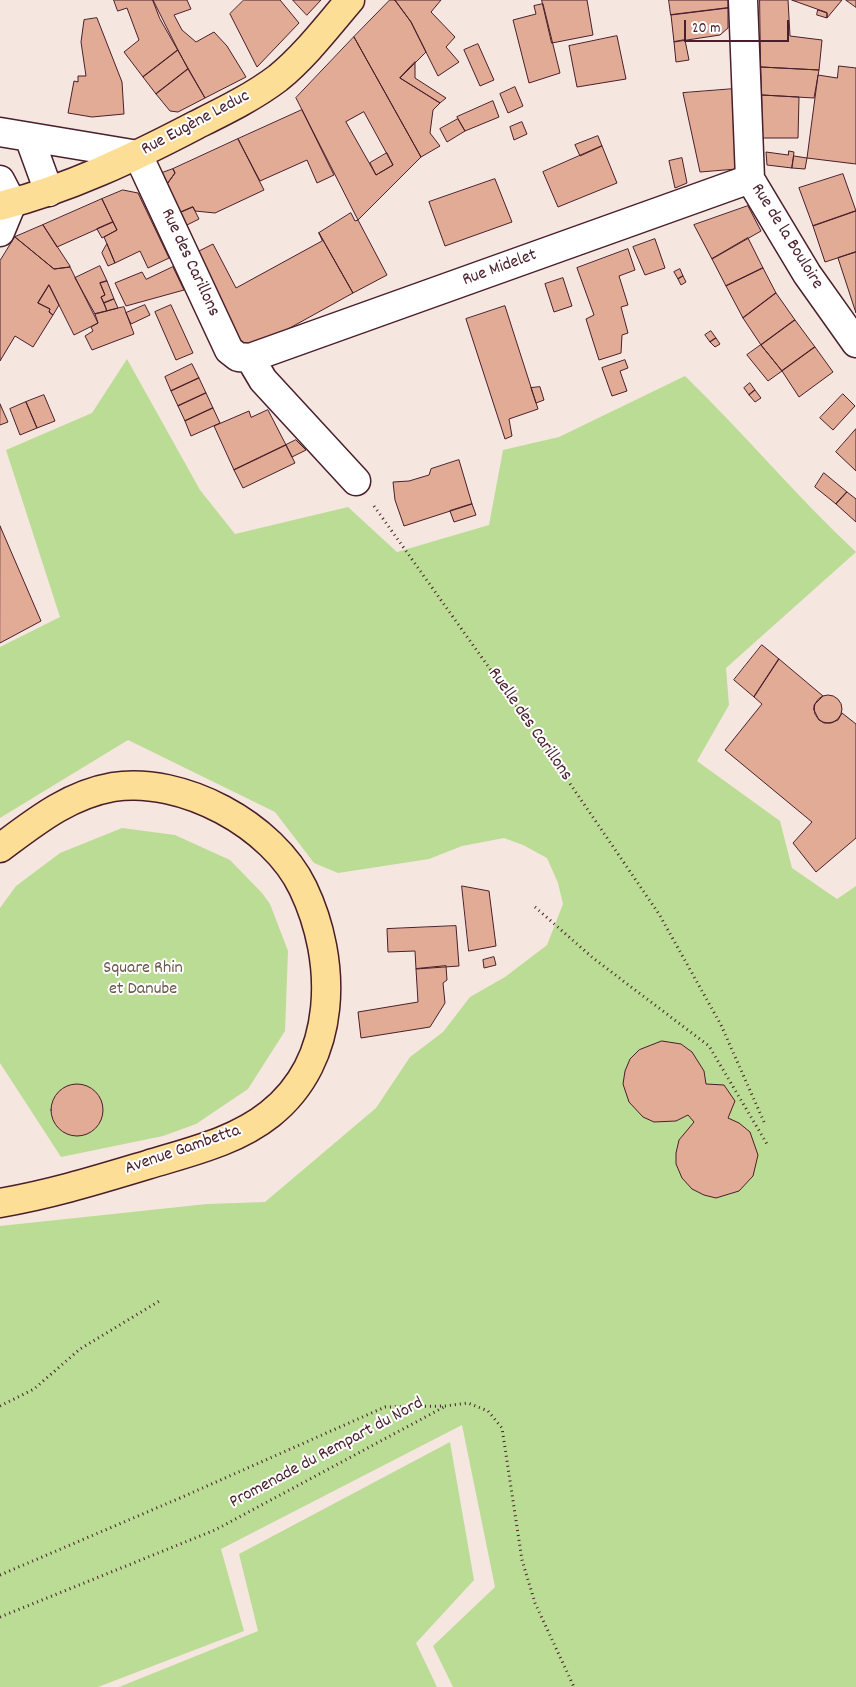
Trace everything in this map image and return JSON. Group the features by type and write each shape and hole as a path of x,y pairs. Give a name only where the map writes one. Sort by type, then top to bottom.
{"main road":[{"name":"Rue Eugène Leduc","path":"4,197 49,192 138,155 239,103 278,78 318,39 350,0"},
{"name":"Avenue Gambetta","path":"0,848 51,810 79,796 114,787 150,787 190,794 243,822 273,846 303,887 320,932 325,973 325,1013 320,1042 308,1071 290,1095 247,1130 208,1146 52,1194 0,1203"}],"street":[{"name":"Rue de la Bouloire","path":"743,0 750,179 807,274 856,343"},
{"path":"0,132 138,155"},
{"path":"29,137 49,192"},
{"name":"Rue des Carillons","path":"138,155 229,350 238,357 250,358"},
{"name":"Rue Midelet","path":"250,358 750,179"},
{"path":"0,232 4,197"},
{"path":"250,358 264,380 356,481"}],"path":[{"name":"Ruelle des Carillons","path":"356,481 532,728 659,914 721,1025 764,1122"},
{"path":"535,907 593,958 709,1046 767,1144"},
{"path":"0,1406 34,1389 80,1349 161,1300"},
{"path":"445,1406 468,1403 479,1406 492,1415 502,1428 522,1560 536,1603 574,1687"},
{"name":"Promenade du Rempart du Nord","path":"0,1575 385,1407 445,1406"},
{"name":"Promenade du Rempart du Nord","path":"0,1617 215,1530 445,1406"}],"green space":[{"path":"127,359 200,490 235,534 348,507 397,552 489,525 503,450 559,437 685,376 812,509 856,552 726,668 729,705 697,761 780,821 792,868 837,899 856,886 856,1687 453,1687 433,1646 495,1587 462,1425 221,1549 244,1631 98,1687 0,1687 0,1226 207,1204 265,1202 376,1108 410,1057 443,1032 470,997 505,977 547,945 563,904 558,883 547,858 523,845 504,838 462,846 429,859 338,873 314,863 275,812 128,740 0,818 0,647 60,617 6,450 92,413"},
{"name":"Square Rhin et Danube","path":"122,828 175,835 230,860 262,893 270,904 288,951 285,1031 248,1089 196,1124 163,1136 61,1157 0,1063 0,908 16,886 60,853"},
{"path":"450,1442 474,1580 416,1643 437,1687 119,1687 258,1631 239,1554"}],"building":[{"path":"114,0 153,0 178,50 143,77 124,52 139,40 127,8 118,11"},
{"path":"153,0 187,0 191,9 174,15 182,30 196,42 214,32 227,46 246,77 205,98 160,19"},
{"path":"244,0 280,0 299,23 257,67 230,14"},
{"path":"293,0 321,0 307,15"},
{"path":"390,0 395,0 411,22 426,52 400,78 440,103 433,110 430,133 440,146 421,157 354,37"},
{"path":"395,0 441,0 431,12 455,37 446,47 459,62 438,76 411,22"},
{"path":"542,0 587,0 593,35 552,43"},
{"path":"669,0 728,0 728,8 671,15"},
{"path":"760,0 788,0 790,36 822,40 819,70 761,67"},
{"path":"792,0 842,0 827,18 827,13"},
{"path":"846,0 856,0 856,7"},
{"path":"543,4 560,73 529,83 513,20 536,14 534,6"},
{"path":"728,8 728,28 720,35 674,42 671,15"},
{"path":"818,10 827,13 827,18 817,15"},
{"path":"97,18 122,82 124,114 92,117 68,113 74,81 78,82 78,76 86,76 81,42 84,20"},
{"path":"617,36 626,79 577,87 569,46"},
{"path":"354,37 421,157 358,220 296,98","holes":["364,112 393,165 376,175 346,122"]},
{"path":"685,40 689,60 676,62 674,42"},
{"path":"478,44 494,80 480,86 464,50"},
{"path":"178,50 188,69 156,94 143,77"},
{"path":"415,62 415,78 446,98 440,103 400,78"},
{"path":"839,66 856,68 856,164 807,158 818,75 837,78"},
{"path":"761,67 819,70 814,98 762,95"},
{"path":"188,69 205,98 178,112 170,111 156,94"},
{"path":"515,87 523,106 508,113 500,94"},
{"path":"734,89 737,169 700,172 683,93"},
{"path":"762,95 799,97 798,138 763,138"},
{"path":"493,101 499,117 465,131 457,117"},
{"path":"302,110 334,175 317,183 307,160 260,181 238,139"},
{"path":"458,119 465,131 447,142 440,129"},
{"path":"522,122 527,134 514,140 510,127"},
{"path":"598,136 602,146 580,156 575,145"},
{"path":"238,139 264,190 215,213 195,211 193,207 179,213 167,184 175,173 173,169"},
{"path":"602,146 617,183 558,207 543,172"},
{"path":"789,151 794,152 792,168 767,165 766,152 788,155"},
{"path":"387,153 393,165 376,175 370,163"},
{"path":"794,156 807,158 805,169 792,168"},
{"path":"682,158 687,183 675,188 669,161"},
{"path":"173,169 175,173 167,184 162,173"},
{"path":"843,174 856,211 813,226 799,188"},
{"path":"495,179 512,222 445,246 429,202"},
{"path":"123,190 138,193 169,258 148,268 140,251 115,263 104,237 117,230 102,199"},
{"path":"102,199 113,222 57,247 43,225"},
{"path":"748,206 761,231 712,259 694,225"},
{"path":"193,207 199,219 185,226 179,213"},
{"path":"856,211 856,252 825,262 813,226"},
{"path":"351,213 355,221 358,220 387,275 353,293 319,233"},
{"path":"113,222 117,230 102,238 97,229"},
{"path":"43,225 70,267 54,269 15,237"},
{"path":"319,233 353,293 250,350 238,347 197,252 213,244 236,288 322,241"},
{"path":"15,237 54,269 70,267 98,323 74,335 49,285 38,303 50,309 49,312 53,315 33,347 15,336 0,361 0,261"},
{"path":"748,238 763,268 726,286 712,259"},
{"path":"655,239 665,268 645,275 633,247"},
{"path":"107,244 115,263 108,266 102,253"},
{"path":"628,249 635,270 619,276 628,305 621,307 628,333 622,335 621,353 599,360 586,319 594,315 577,268"},
{"path":"856,252 856,313 838,258"},
{"path":"100,266 107,281 100,283 105,295 101,297 107,311 95,314 75,278"},
{"path":"173,267 184,290 126,306 115,283 142,272 146,279"},
{"path":"763,268 776,293 743,318 726,286"},
{"path":"680,269 683,276 678,279 674,272"},
{"path":"683,276 686,282 681,285 678,279"},
{"path":"563,278 572,306 554,312 545,284"},
{"path":"107,281 114,299 104,303 101,297 105,295 100,283"},
{"path":"49,285 59,305 53,315 49,312 50,309 38,303"},
{"path":"776,293 795,320 761,345 743,318"},
{"path":"114,299 118,308 107,311 104,303"},
{"path":"145,305 150,315 131,324 126,313"},
{"path":"171,305 193,353 176,360 155,312"},
{"path":"505,306 538,409 509,419 512,436 505,439 466,319"},
{"path":"124,307 134,334 92,350 85,336 93,331 91,327 98,323 95,314"},
{"path":"795,320 815,347 782,371 761,345"},
{"path":"711,331 716,338 710,342 705,335"},
{"path":"716,338 720,344 715,347 710,342"},
{"path":"761,345 782,371 768,381 747,355"},
{"path":"815,347 833,372 799,397 782,371"},
{"path":"625,360 628,368 620,371 627,391 612,396 602,368"},
{"path":"192,364 199,378 171,391 165,377"},
{"path":"199,378 206,393 178,406 171,391"},
{"path":"750,383 755,390 749,395 744,388"},
{"path":"540,387 544,400 536,403 531,388"},
{"path":"755,390 761,398 755,402 749,395"},
{"path":"206,393 213,408 185,421 178,406"},
{"path":"843,394 855,406 833,430 820,418"},
{"path":"44,395 55,421 37,428 26,402"},
{"path":"26,402 37,428 20,435 10,409"},
{"path":"0,404 8,422 0,425"},
{"path":"213,408 220,423 191,436 185,421"},
{"path":"268,410 286,445 234,470 214,426 249,411 251,417"},
{"path":"856,429 856,471 836,452"},
{"path":"296,440 306,450 292,457 286,445"},
{"path":"286,445 295,463 243,488 234,470"},
{"path":"459,460 472,504 404,526 395,500 393,482 409,481 429,475 431,469"},
{"path":"824,473 847,492 836,504 815,487"},
{"path":"847,492 856,499 856,522 836,504"},
{"path":"472,504 476,515 454,522 450,511"},
{"path":"0,526 41,621 0,643"},
{"path":"762,645 779,659 754,697 734,680"},
{"path":"779,659 823,696 814,705 814,710 819,720 824,723 831,723 838,720 842,713 856,724 856,838 816,872 793,843 812,822 725,750 762,704 754,697"},
{"path":"828,695 838,699 842,709 838,719 828,723 818,719 814,709 818,699"},
{"path":"462,886 489,891 496,946 469,951"},
{"path":"456,926 459,966 416,969 415,951 388,952 387,929"},
{"path":"494,957 496,965 484,968 483,960"},
{"path":"446,966 447,980 443,983 445,1003 430,1027 361,1038 358,1012 418,1002 416,969"},
{"path":"662,1041 681,1044 692,1052 704,1071 706,1084 724,1085 735,1101 728,1118 739,1123 750,1132 758,1155 753,1176 739,1191 716,1198 692,1189 682,1178 676,1164 676,1153 679,1140 694,1122 688,1115 676,1121 654,1122 643,1117 629,1102 623,1084 625,1071 630,1059 639,1050"},
{"path":"77,1084 87,1086 95,1092 101,1100 103,1110 101,1120 95,1128 87,1134 77,1136 67,1134 59,1128 53,1120 51,1110 53,1100 59,1092 67,1086"}]}
